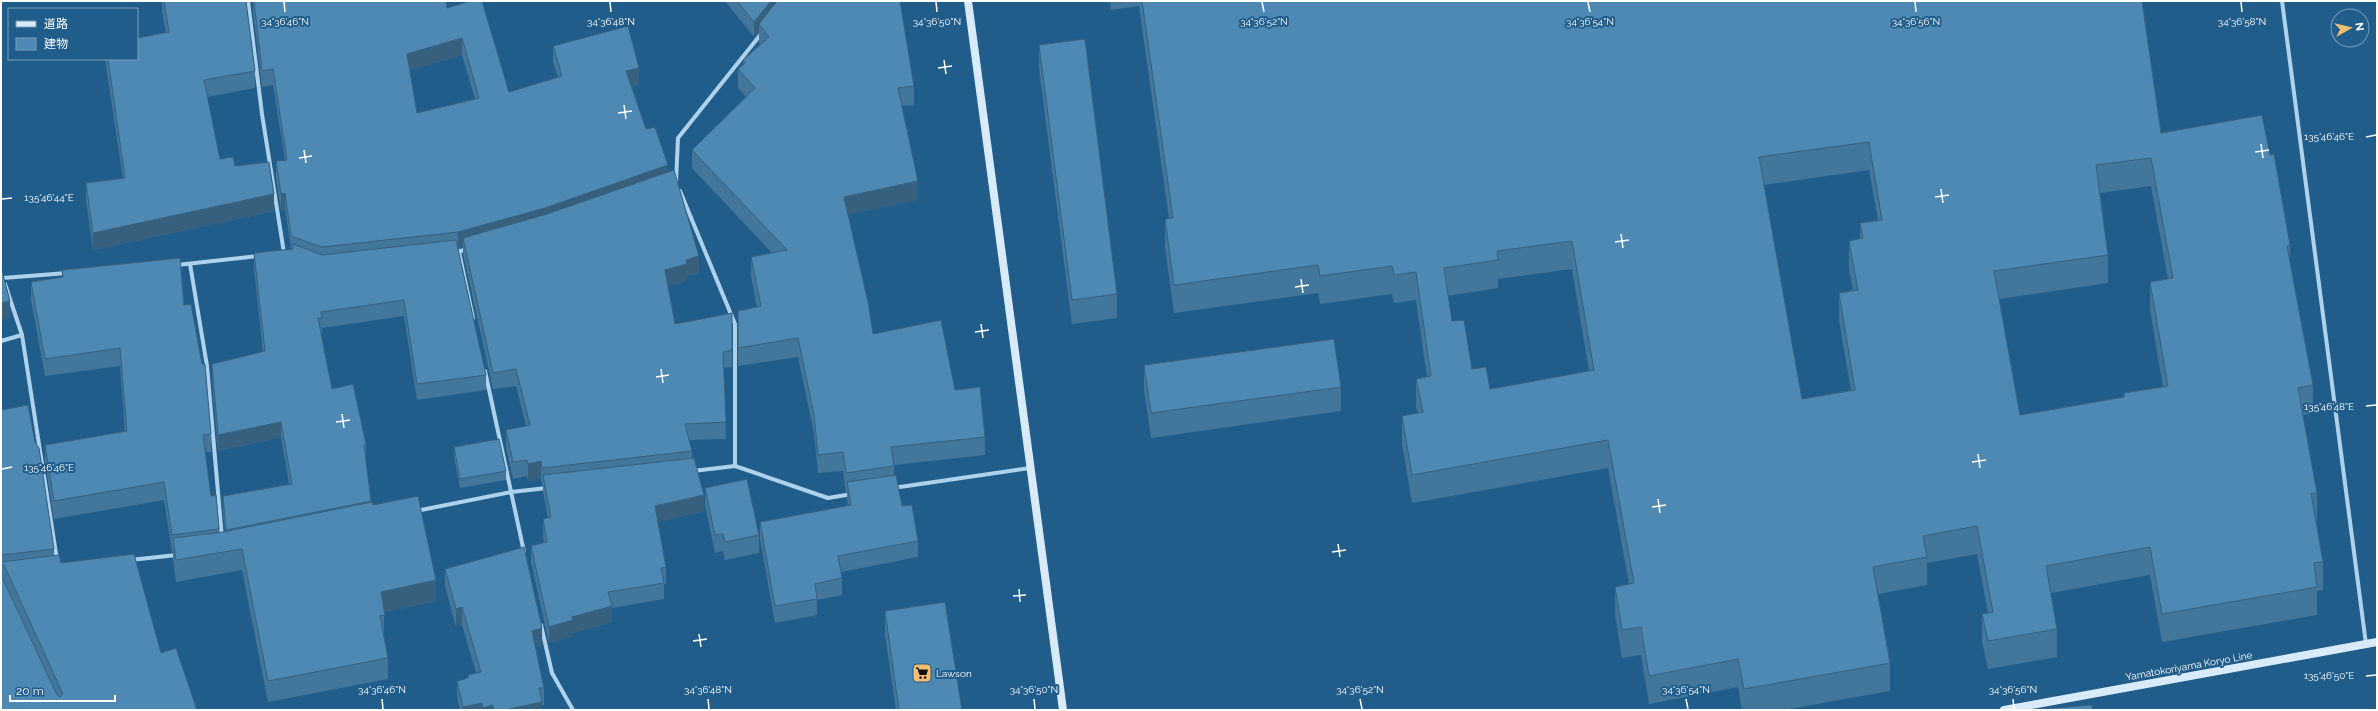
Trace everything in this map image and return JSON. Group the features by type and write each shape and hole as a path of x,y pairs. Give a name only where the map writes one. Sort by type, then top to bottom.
{"street":[{"path":"248,1 262,114 284,253"},
{"path":"968,1 1063,710"},
{"path":"2282,1 2366,644"},
{"path":"735,466 735,324 676,182 678,138 767,26"},
{"path":"669,185 676,182"},
{"path":"444,254 474,248"},
{"path":"459,252 474,322"},
{"path":"276,254 284,253 290,256"},
{"path":"174,265 260,256"},
{"path":"190,264 207,366 223,542"},
{"path":"1,270 22,335 58,567"},
{"path":"3,278 73,273"},
{"path":"1,341 22,335"},
{"path":"484,368 526,560"},
{"path":"689,471 735,466 828,498 859,493"},
{"path":"890,489 1031,468"},
{"path":"410,512 511,492 549,487"},
{"path":"121,561 184,554"},
{"path":"540,620 552,673 573,710"},
{"name":"Yamatokoriyama Koryo Line","path":"2004,710 2377,642"}],"building":[{"path":"164,1 246,1 255,71 204,80 220,159 233,157 235,166 269,162 274,194 93,233 86,183 125,178 108,60 138,60 138,38 169,32"},
{"path":"254,1 446,1 447,8 470,1 482,1 509,92 562,76 553,46 628,26 639,68 626,71 646,129 655,127 668,165 545,208 458,232 322,247 291,236 285,193 281,194 276,161 287,160 273,69 262,71","holes":["462,38 479,98 417,113 407,54"]},
{"path":"737,1 771,1 754,22"},
{"path":"777,1 900,1 914,86 898,88 918,181 844,197 868,302 873,334 941,320 955,390 980,387 985,437 891,447 894,466 846,473 843,452 818,455 814,415 798,338 738,348 738,311 761,306 751,257 787,250 692,150 755,88 738,69 745,63 743,60 769,37 759,24"},
{"path":"1142,1 2142,1 2161,133 2262,115 2270,155 2274,154 2290,245 2287,246 2313,385 2298,388 2317,493 2311,493 2323,562 2314,563 2317,587 2162,614 2150,547 2046,566 2057,629 1988,641 1982,614 1993,612 1977,526 1923,536 1927,557 1873,567 1890,663 1744,689 1738,659 1649,676 1641,627 1622,630 1615,587 1634,583 1608,440 1412,475 1402,416 1423,412 1416,379 1431,376 1416,272 1394,275 1392,266 1320,276 1318,265 1174,285 1165,219 1173,218","holes":["1869,142 1882,220 1860,223 1863,238 1849,241 1858,290 1839,293 1855,390 1802,399 1759,157","2151,158 2173,278 2150,282 2168,386 2124,393 2124,397 2020,415 1994,271 2108,255 2096,165","1572,241 1594,370 1490,389 1486,367 1472,369 1464,320 1452,321 1444,268 1498,260 1497,251"]},
{"path":"1085,39 1117,294 1072,300 1039,45"},
{"path":"674,170 699,256 686,260 687,264 665,270 675,324 732,313 732,350 723,352 726,422 685,424 692,451 542,468 541,461 528,464 527,460 513,462 506,430 530,425 516,369 493,373 463,238 547,214"},
{"path":"456,240 486,375 417,384 404,300 321,312 322,318 318,318 332,389 353,384 366,444 364,445 371,501 226,530 223,496 292,484 281,422 218,435 212,364 265,351 254,253 293,249 293,244 322,255"},
{"path":"180,258 184,305 191,304 202,364 205,364 211,434 203,435 211,496 216,495 219,529 172,535 164,482 54,501 45,445 127,431 120,348 45,359 31,282 63,277 62,270"},
{"path":"1,267 10,301 1,303"},
{"path":"1334,339 1341,387 1151,413 1144,365"},
{"path":"28,405 35,442 39,448 54,549 1,555 1,410"},
{"path":"499,439 506,471 460,479 454,447"},
{"path":"694,458 704,495 655,506 666,567 661,568 664,583 608,592 612,606 572,617 573,620 549,627 531,546 547,542 543,519 551,517 543,475"},
{"path":"896,475 902,506 912,505 918,541 838,556 842,578 815,584 817,599 775,606 760,522 851,505 847,482"},
{"path":"747,479 759,535 725,542 723,534 715,535 705,488"},
{"path":"418,496 436,580 381,592 385,615 380,616 388,658 268,681 242,549 176,560 173,538 223,532 372,502 373,505"},
{"path":"524,547 542,628 532,631 544,688 539,688 542,702 505,710 494,710 493,705 483,708 482,703 463,707 457,681 468,678 468,675 481,672 462,607 456,609 445,569"},
{"path":"134,554 161,653 176,648 197,710 1,710 1,575 57,695 60,697 63,694 4,565 1,564 1,562 59,555 61,563"},
{"name":"Lawson","path":"945,602 962,710 899,710 885,611"},
{"path":"2092,705 2092,710 2040,710 2040,709"}],"place":[{"name":"Lawson","path":"922,673"}]}
